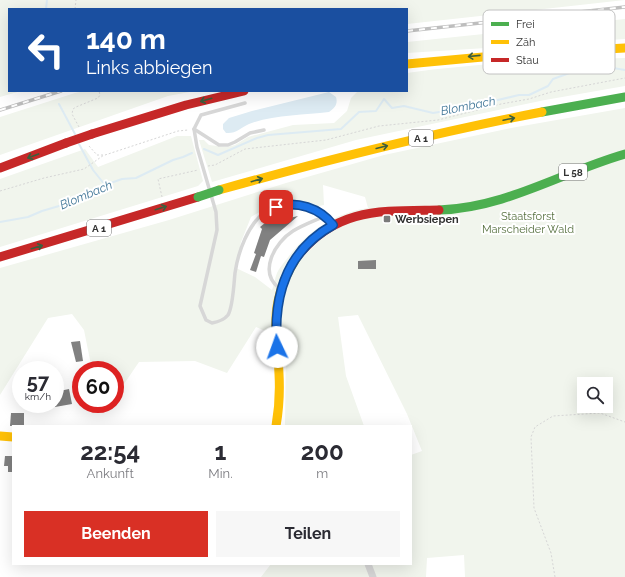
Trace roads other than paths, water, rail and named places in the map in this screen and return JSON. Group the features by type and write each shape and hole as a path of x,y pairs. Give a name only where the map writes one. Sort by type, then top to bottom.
{"main road":[{"path":"615,48 625,48"},
{"path":"408,64 483,56"},
{"path":"0,168 66,143 147,116 239,92"},
{"name":"A 1","path":"0,258 219,190 315,163 398,143 559,108 625,97"},
{"name":"L 58","path":"276,425 280,395 276,320 281,290 288,271 299,254 317,235 333,225 354,216 380,211 461,209 499,201 522,194 585,167 625,154"},
{"path":"0,436 12,437"}],"street":[{"path":"368,565 372,577"}],"lane":[{"path":"246,103 201,115 194,129 197,147 216,212 217,230 200,306 206,320 212,323 221,321 228,314 233,295 239,257 248,235 258,218 267,210 284,204 301,206 314,209 325,216 333,225"},
{"path":"194,129 219,145 235,142 250,133 264,130"},
{"path":"281,290 274,284 270,274 269,264 274,252 282,240 293,231 325,216"}],"waterway":[{"path":"46,8 47,0"},
{"name":"Blombach","path":"615,68 625,70"},
{"name":"Blombach","path":"204,149 218,155 257,138 268,135 341,129 359,112 376,111 384,99 392,108 404,106 433,113 464,108 519,95 529,95 548,86 553,79 567,74"},
{"path":"59,104 75,134"},
{"path":"79,144 93,170 105,185"},
{"name":"Blombach","path":"0,222 28,217 42,211 76,201 105,185 122,179 136,178 173,160 192,153"}],"railway":[{"path":"598,10 625,7"},
{"path":"408,31 483,23"},
{"path":"0,110 58,92"}],"place":[{"name":"Werbsiepen","path":"387,219"}],"park label":[{"name":"Staatsforst Marscheider Wald","path":"528,222"}]}
